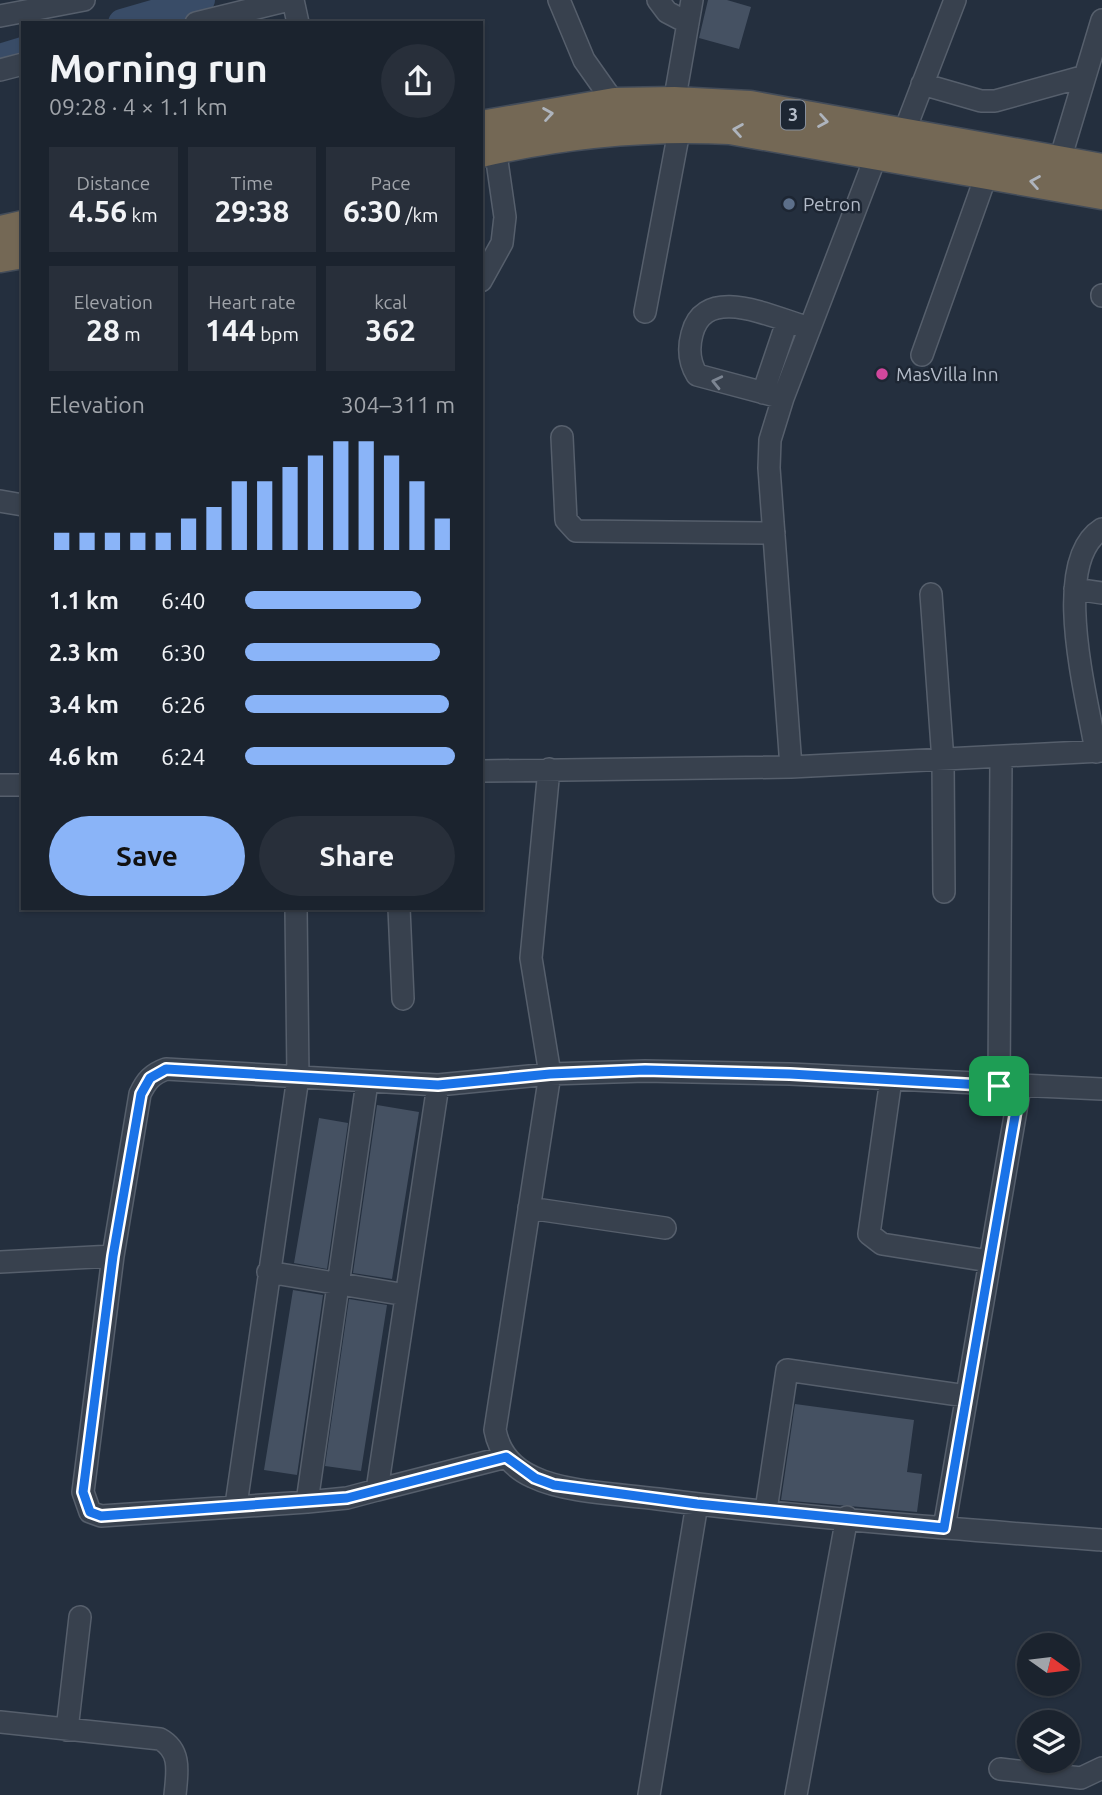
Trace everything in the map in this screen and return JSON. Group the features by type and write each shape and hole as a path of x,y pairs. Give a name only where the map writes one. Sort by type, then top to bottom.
{"highway":[{"name":"3","path":"486,142 615,104 677,114 730,128 1102,193"},
{"name":"3","path":"486,142 562,135 677,114 750,107 1102,170"},
{"path":"0,232 21,228"},
{"path":"0,256 21,252"}],"street":[{"path":"0,16 84,0"},
{"path":"204,21 291,0 297,21"},
{"path":"559,0 584,60 615,104"},
{"path":"658,0 667,12 688,23"},
{"path":"645,312 677,114 692,0"},
{"path":"903,135 955,0"},
{"path":"1059,163 1102,20"},
{"path":"0,70 21,65"},
{"path":"922,85 981,101 995,101 1086,76"},
{"path":"483,277 502,243 505,217 486,142"},
{"path":"773,396 810,328 877,153"},
{"path":"922,355 986,173"},
{"path":"773,396 697,375 690,361 689,347 695,323 708,308 727,305 810,328"},
{"path":"787,322 773,396 770,440 791,767"},
{"path":"562,437 566,520 576,531 774,533"},
{"path":"0,501 21,505"},
{"path":"483,771 791,767 1099,751 1074,609 1078,566 1090,536 1102,528"},
{"path":"1075,589 1102,593"},
{"path":"931,594 943,761 944,892"},
{"path":"944,1528 989,1261 1010,1086 1001,758"},
{"path":"549,769 531,958 550,1074 495,1430 497,1443 506,1457 535,1478 554,1485 697,1504 1102,1540"},
{"path":"0,785 21,785"},
{"path":"236,1505 298,1077 296,910"},
{"path":"398,910 403,999"},
{"path":"506,1457 347,1498 101,1516 90,1512 83,1492 113,1256 141,1094 150,1078 166,1069 438,1085 550,1074 645,1070 1102,1089"},
{"path":"891,1079 869,1234 882,1244 989,1261"},
{"path":"307,1502 368,1082"},
{"path":"377,1490 438,1085"},
{"path":"529,1208 665,1227"},
{"path":"0,1262 113,1256"},
{"path":"268,1272 407,1295"},
{"path":"766,1510 787,1370 966,1396"},
{"path":"649,1795 697,1504"},
{"path":"796,1795 847,1517"},
{"path":"67,1730 80,1617"},
{"path":"0,1722 149,1736 166,1742 176,1756 178,1767 175,1795"},
{"path":"1000,1769 1072,1778 1095,1773 1102,1768"}],"building":[{"path":"708,0 727,0 751,7 739,49 699,38"},
{"path":"377,1105 419,1112 392,1279 353,1273"},
{"path":"319,1118 348,1123 327,1269 294,1263"},
{"path":"293,1290 323,1295 297,1475 264,1470"},
{"path":"349,1299 387,1305 361,1471 325,1466"},
{"path":"795,1404 914,1420 907,1472 922,1474 917,1512 781,1500"}],"waterway":[{"path":"129,21 201,0"},
{"path":"0,58 21,52"}],"place":[{"name":"Petron","path":"789,204"},
{"name":"MasVilla Inn","path":"882,374"}],"route":[{"path":"166,1069 438,1085 550,1074 645,1070 790,1074 999,1086 1020,1087 944,1528 697,1504 554,1485 519,1469 506,1457 347,1498 101,1516 90,1512 86,1506 83,1492 113,1256 141,1094 145,1084 156,1073 166,1069"}]}
